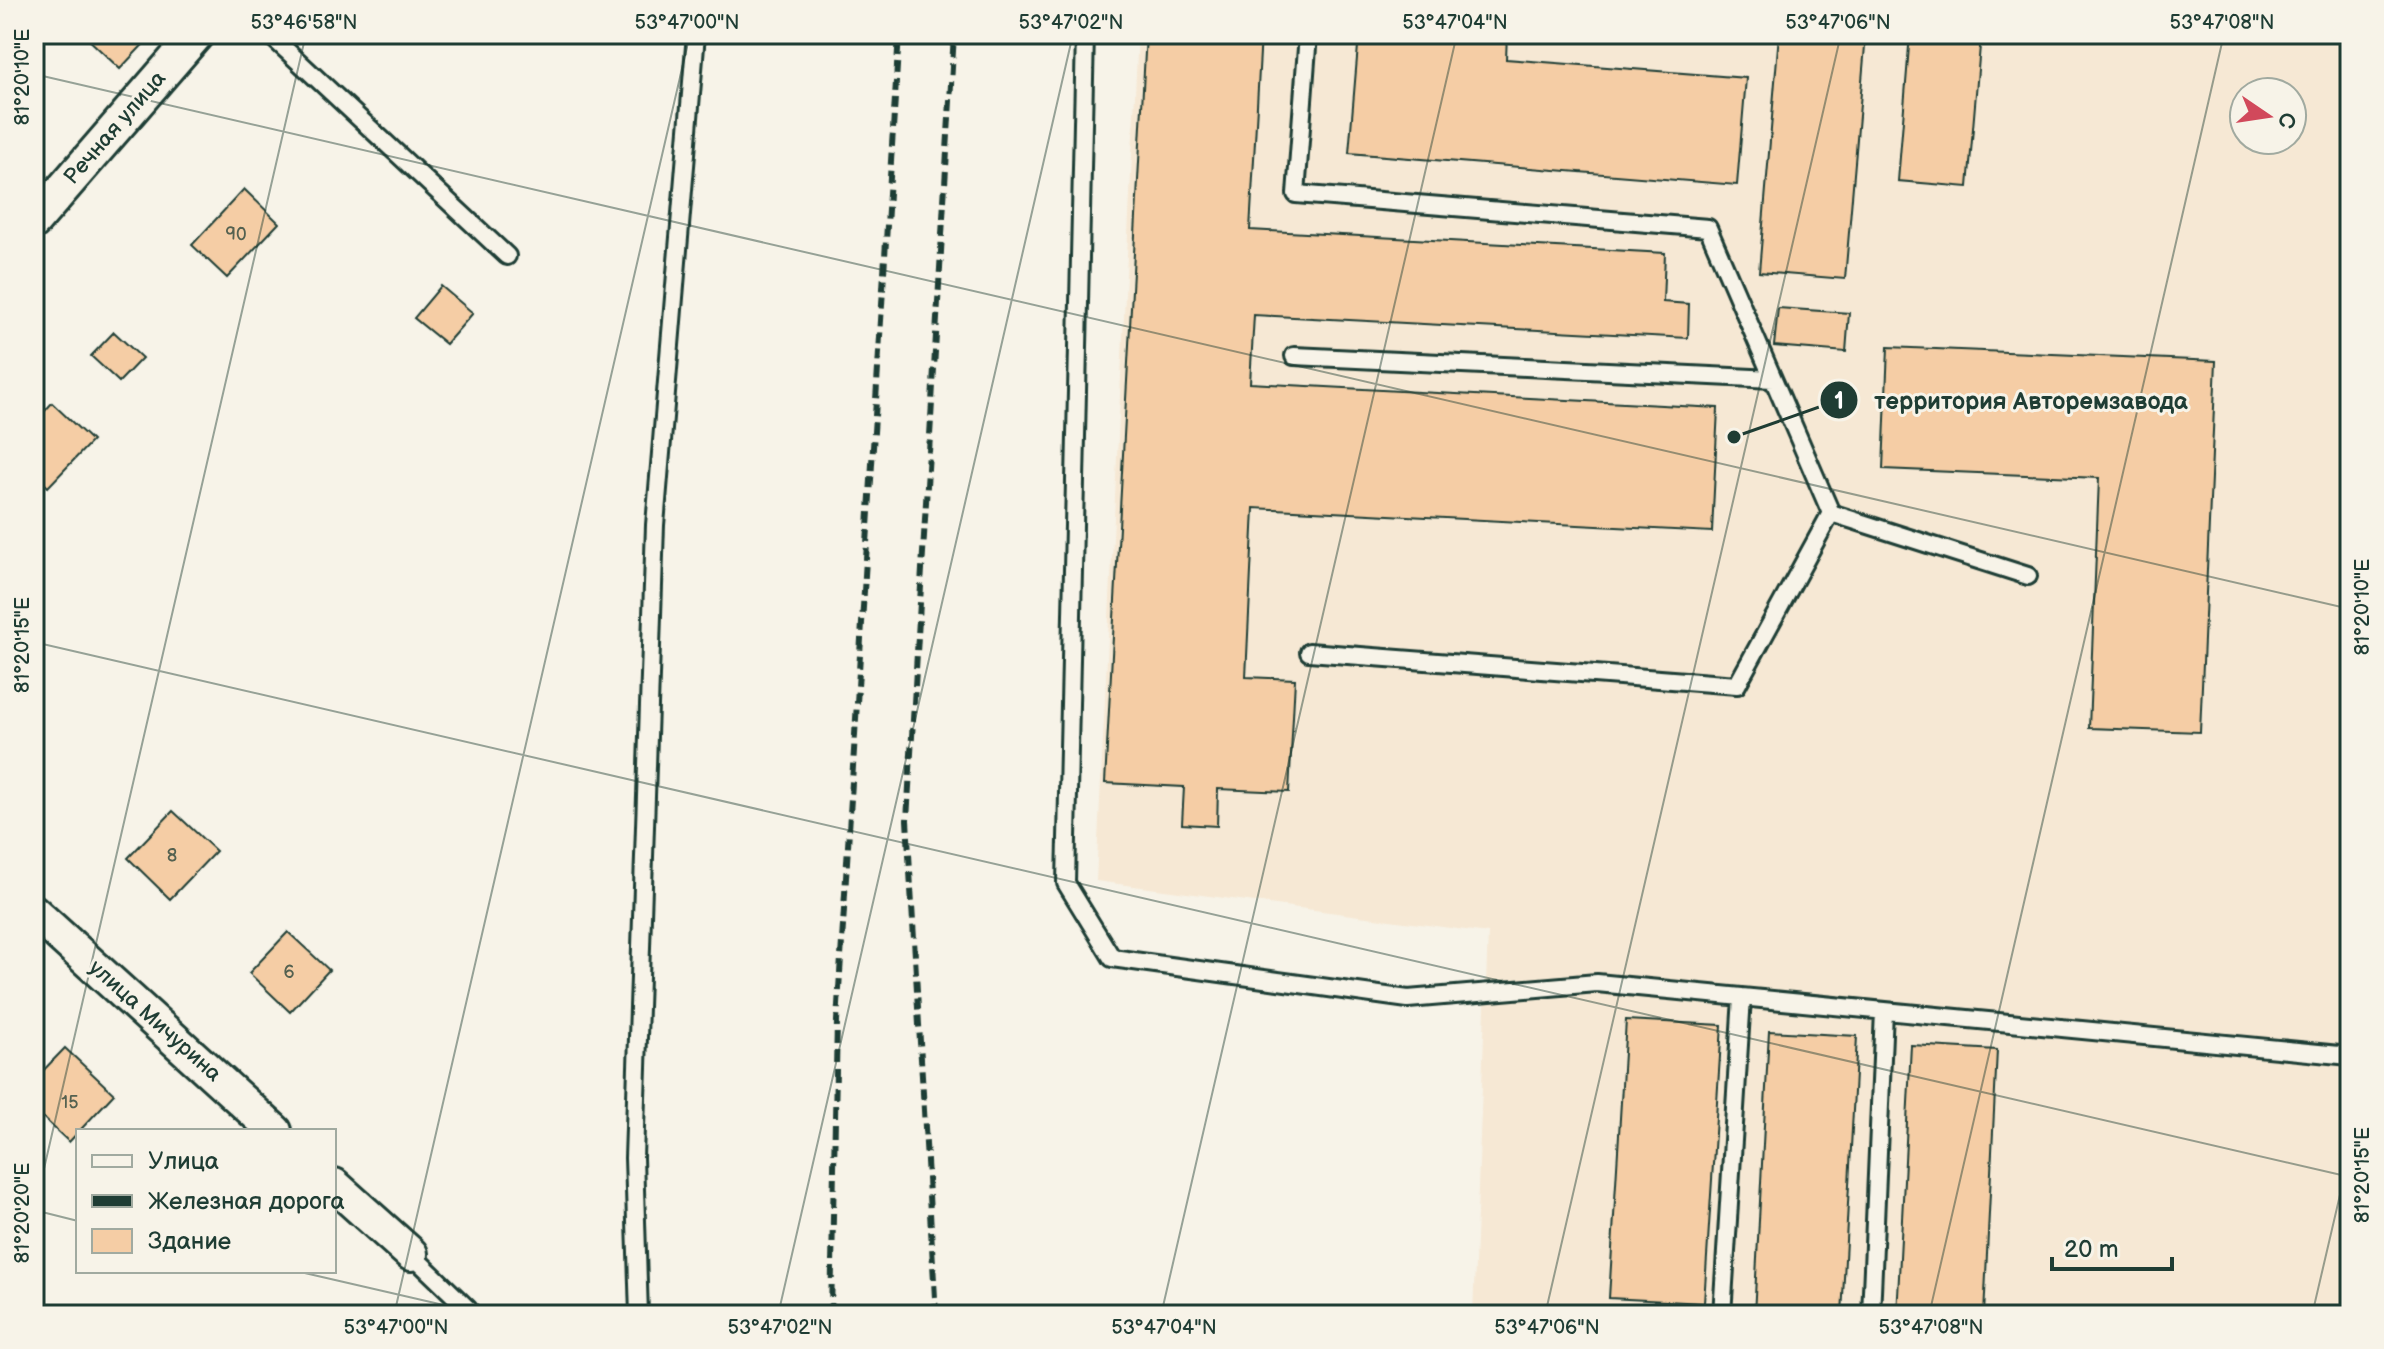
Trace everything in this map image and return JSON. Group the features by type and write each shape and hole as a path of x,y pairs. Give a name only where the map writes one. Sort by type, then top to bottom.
{"street":[{"name":"Речная улица","path":"34,222 197,34"},
{"name":"улица Мичурина","path":"34,912 273,1129"},
{"path":"336,1187 411,1254"}],"lane":[{"path":"269,34 507,256"},
{"path":"639,1315 634,1158 655,525 696,34"},
{"path":"1085,34 1066,883 1112,958 1408,999 1597,983 2350,1056"},
{"path":"1308,34 1296,194 1708,228 1831,513 2028,576"},
{"path":"1294,356 1773,379"},
{"path":"1309,652 1737,685 1831,513"},
{"path":"1722,1315 1742,997"},
{"path":"1871,1315 1884,1011"},
{"path":"411,1254 468,1309 470,1315"}],"shaded area":[{"path":"1138,34 2350,34 2350,1315 1473,1315 1488,933 1096,881"}],"building":[{"path":"83,34 153,34 120,69"},
{"path":"1146,34 1261,34 1250,230 1665,253 1663,302 1689,304 1688,338 1254,315 1250,383 1718,408 1712,532 1254,508 1246,677 1295,679 1289,792 1218,789 1217,826 1182,824 1184,787 1105,783"},
{"path":"1359,34 1507,34 1506,59 1746,78 1737,185 1349,153"},
{"path":"1779,34 1866,34 1845,279 1759,272"},
{"path":"1910,34 1981,34 1968,187 1898,181"},
{"path":"244,189 279,223 227,278 192,245"},
{"path":"441,286 473,313 446,344 414,318"},
{"path":"1778,308 1849,313 1846,352 1774,346"},
{"path":"114,332 142,358 119,382 91,356"},
{"path":"1888,347 2216,361 2200,732 2089,728 2099,478 1883,469"},
{"path":"52,403 92,441 48,487 34,473 34,423"},
{"path":"173,811 216,851 170,899 128,858"},
{"path":"288,932 329,970 290,1012 249,973"},
{"path":"1626,1020 1722,1025 1704,1303 1609,1298"},
{"path":"1769,1031 1857,1036 1842,1315 1754,1315"},
{"path":"1911,1045 1997,1050 1984,1315 1897,1315"},
{"path":"65,1048 114,1094 81,1129 76,1129 76,1135 69,1142 34,1109 34,1080"}],"railway":[{"path":"831,1315 837,1021 899,34"},
{"path":"936,1315 907,820 954,34"}],"place":[{"name":"территория Авторемзавода","path":"1734,437"}]}
